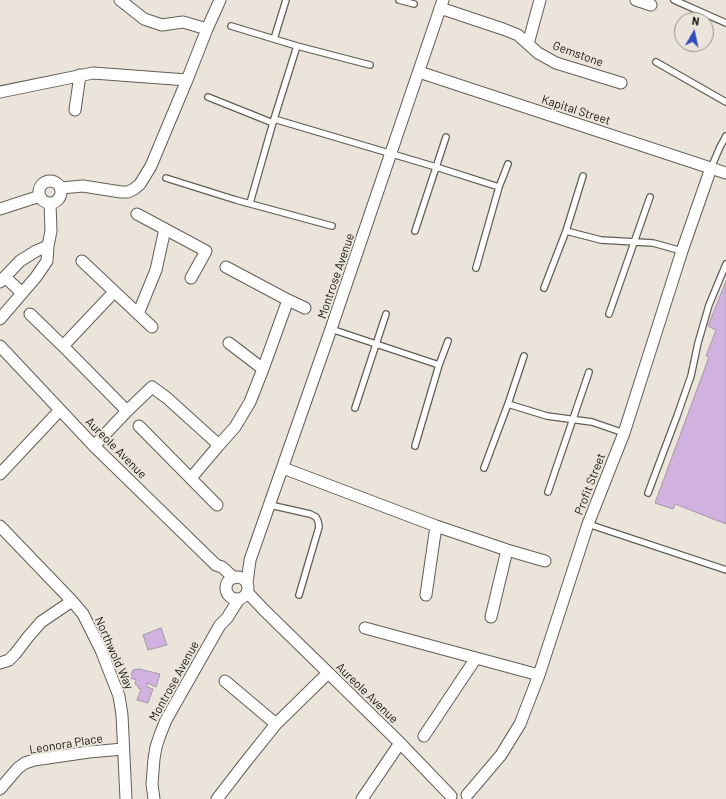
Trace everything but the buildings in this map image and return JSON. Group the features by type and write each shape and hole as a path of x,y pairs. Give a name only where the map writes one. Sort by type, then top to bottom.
{"street":[{"path":"120,0 144,18 162,25 183,22 207,29"},
{"path":"61,188 83,186 128,192 140,184 151,166 220,0"},
{"path":"528,44 540,0"},
{"path":"636,0 651,5"},
{"name":"Gemstone","path":"442,4 518,35 538,53 556,63 621,83"},
{"name":"Montrose Avenue","path":"154,799 152,771 156,747 160,735 169,713 220,625 250,560 332,329 442,4"},
{"name":"Kapital Street","path":"419,72 726,173"},
{"path":"0,92 92,73 187,80"},
{"path":"75,110 80,75"},
{"name":"Profit Street","path":"468,797 501,755 520,724 539,675 588,524 624,434 682,251 711,168"},
{"path":"51,180 59,184 62,192 61,197 58,200 50,203 46,202 40,196 40,187 46,181 51,180"},
{"path":"0,209 40,196"},
{"path":"0,319 36,277 47,260 51,231 50,203"},
{"path":"137,214 206,251 192,278"},
{"path":"138,314 156,270 165,229"},
{"path":"22,293 2,280 20,261 36,251 48,246"},
{"path":"82,261 152,327"},
{"path":"226,267 305,308"},
{"path":"63,346 114,292"},
{"path":"191,478 235,427 250,402 288,300"},
{"path":"30,314 127,411"},
{"path":"229,344 263,370"},
{"name":"Aureole Avenue","path":"0,346 94,446 216,565 219,572 264,610 400,743 450,798"},
{"path":"94,446 152,387 167,398 220,445"},
{"path":"0,474 60,410"},
{"path":"139,426 217,505"},
{"path":"283,468 436,526 545,561"},
{"name":"Northwold Way","path":"0,526 72,600 83,614 101,650 120,696 126,799"},
{"path":"426,595 436,526"},
{"path":"491,617 507,550"},
{"path":"0,663 9,660 15,654 41,622 72,600"},
{"path":"365,628 539,675"},
{"path":"424,736 476,658"},
{"path":"217,799 276,724 328,673"},
{"path":"225,681 276,724"},
{"path":"362,799 400,743"},
{"name":"Leonora Place","path":"0,789 18,768 25,763 34,760 123,749"},
{"path":"450,798 457,792 460,792 468,797"}],"lane":[{"path":"274,39 286,0"},
{"path":"398,0 414,4"},
{"path":"674,0 726,23"},
{"path":"231,26 297,46 370,65"},
{"path":"250,203 273,121 297,46"},
{"path":"656,62 726,102"},
{"path":"208,97 273,121 392,153 499,187"},
{"path":"711,168 726,136"},
{"path":"415,231 446,137"},
{"path":"476,268 499,187 508,164"},
{"path":"544,288 566,231 584,176"},
{"path":"166,178 236,200 332,226"},
{"path":"609,314 650,197"},
{"path":"566,231 601,240 653,243 682,251"},
{"path":"648,493 677,416 690,376 708,305 726,264"},
{"path":"355,408 386,314"},
{"path":"332,329 439,365"},
{"path":"416,446 439,365 448,341"},
{"path":"484,468 524,356"},
{"path":"548,492 589,372"},
{"path":"508,404 547,416 592,422 624,434"},
{"path":"270,505 310,514 316,517 318,522 319,527 299,595"},
{"path":"588,524 726,570"}]}
